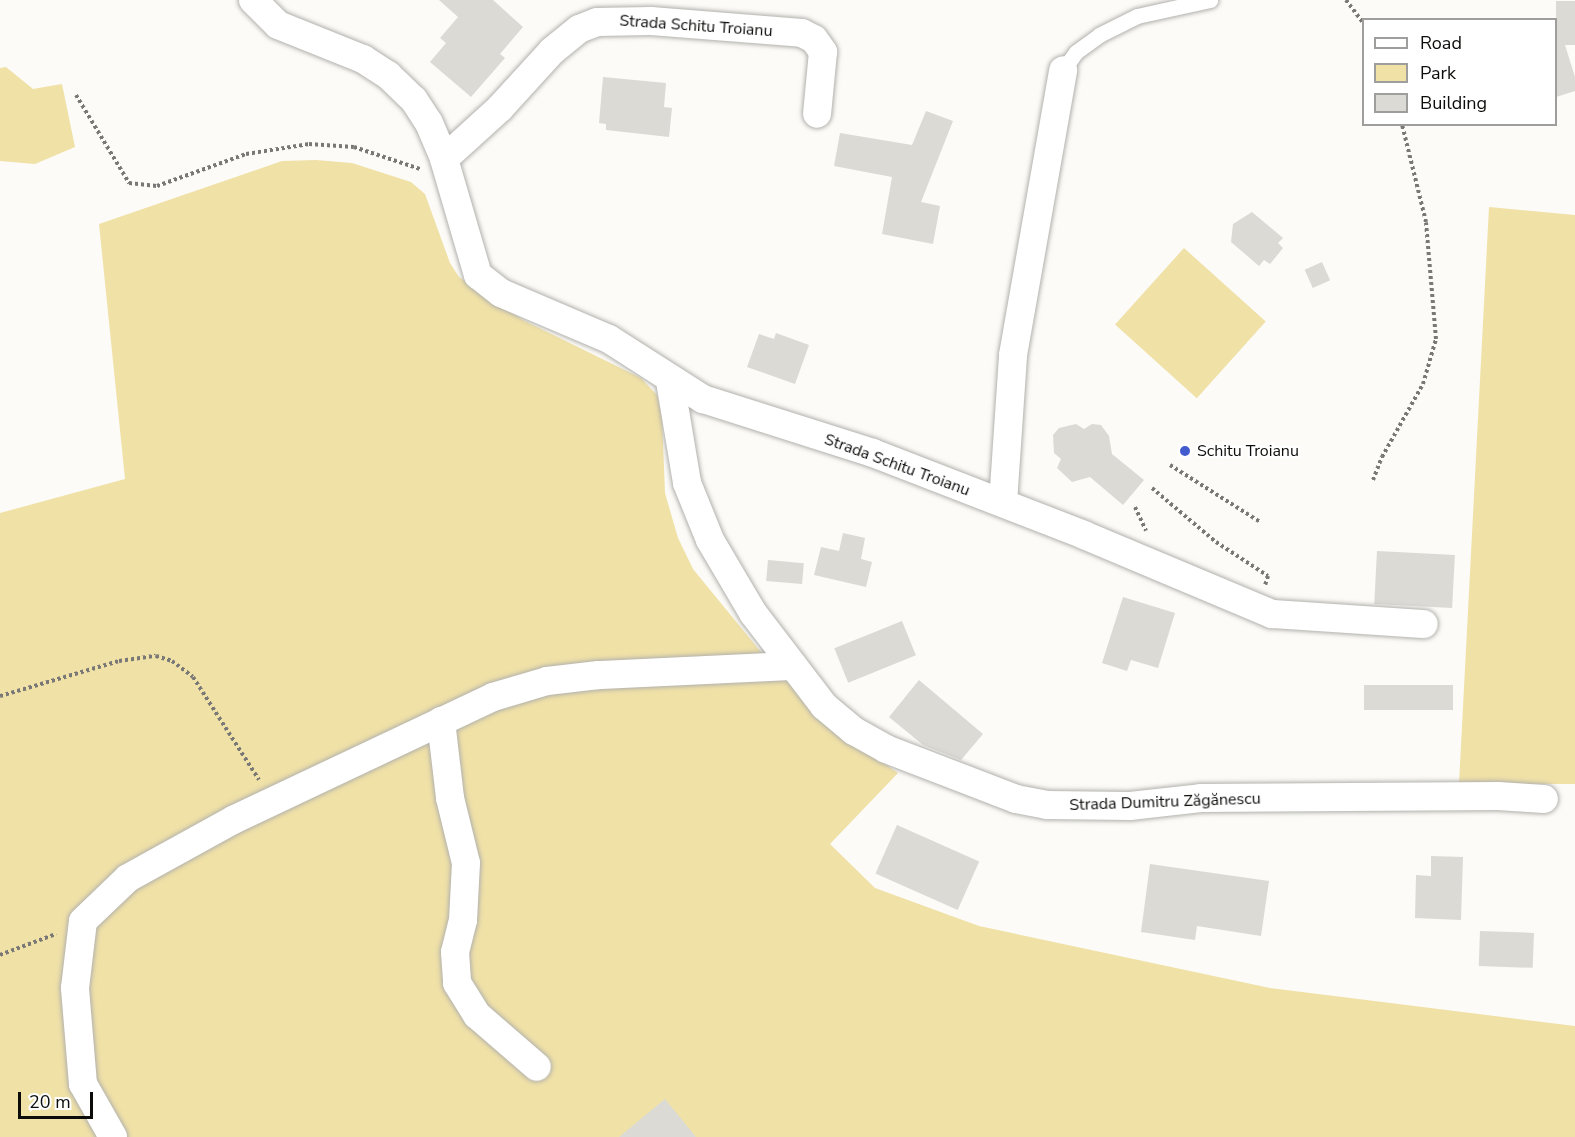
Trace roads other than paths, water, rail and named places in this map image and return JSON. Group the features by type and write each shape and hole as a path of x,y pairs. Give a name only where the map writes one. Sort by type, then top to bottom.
{"street":[{"name":"Strada Schitu Troianu","path":"253,0 278,25 344,50 388,75 429,123 478,275 501,293 609,339 670,381 703,399 873,453 1272,614 1424,624"},
{"name":"Strada Schitu Troianu","path":"446,170 552,51 579,29 597,22 651,21 802,33 814,39 823,52 817,114"},
{"path":"996,501 1013,355 1063,70"},
{"path":"670,381 687,483 696,510 753,613 793,666"},
{"path":"113,1137 83,1084 75,988 83,921 128,878 171,851 273,800 493,697 547,681 651,671 793,666"},
{"name":"Strada Dumitru Zăgănescu","path":"793,666 824,706 886,749 1016,799 1037,803 1081,807 1201,798 1498,796 1544,799"},
{"path":"441,721 450,798 466,863 464,920 455,952 457,983 477,1015 537,1067"}],"lane":[{"path":"1063,70 1076,52 1099,35 1137,16 1210,0"}],"place":[{"name":"Schitu Troianu","path":"1185,451"}]}
